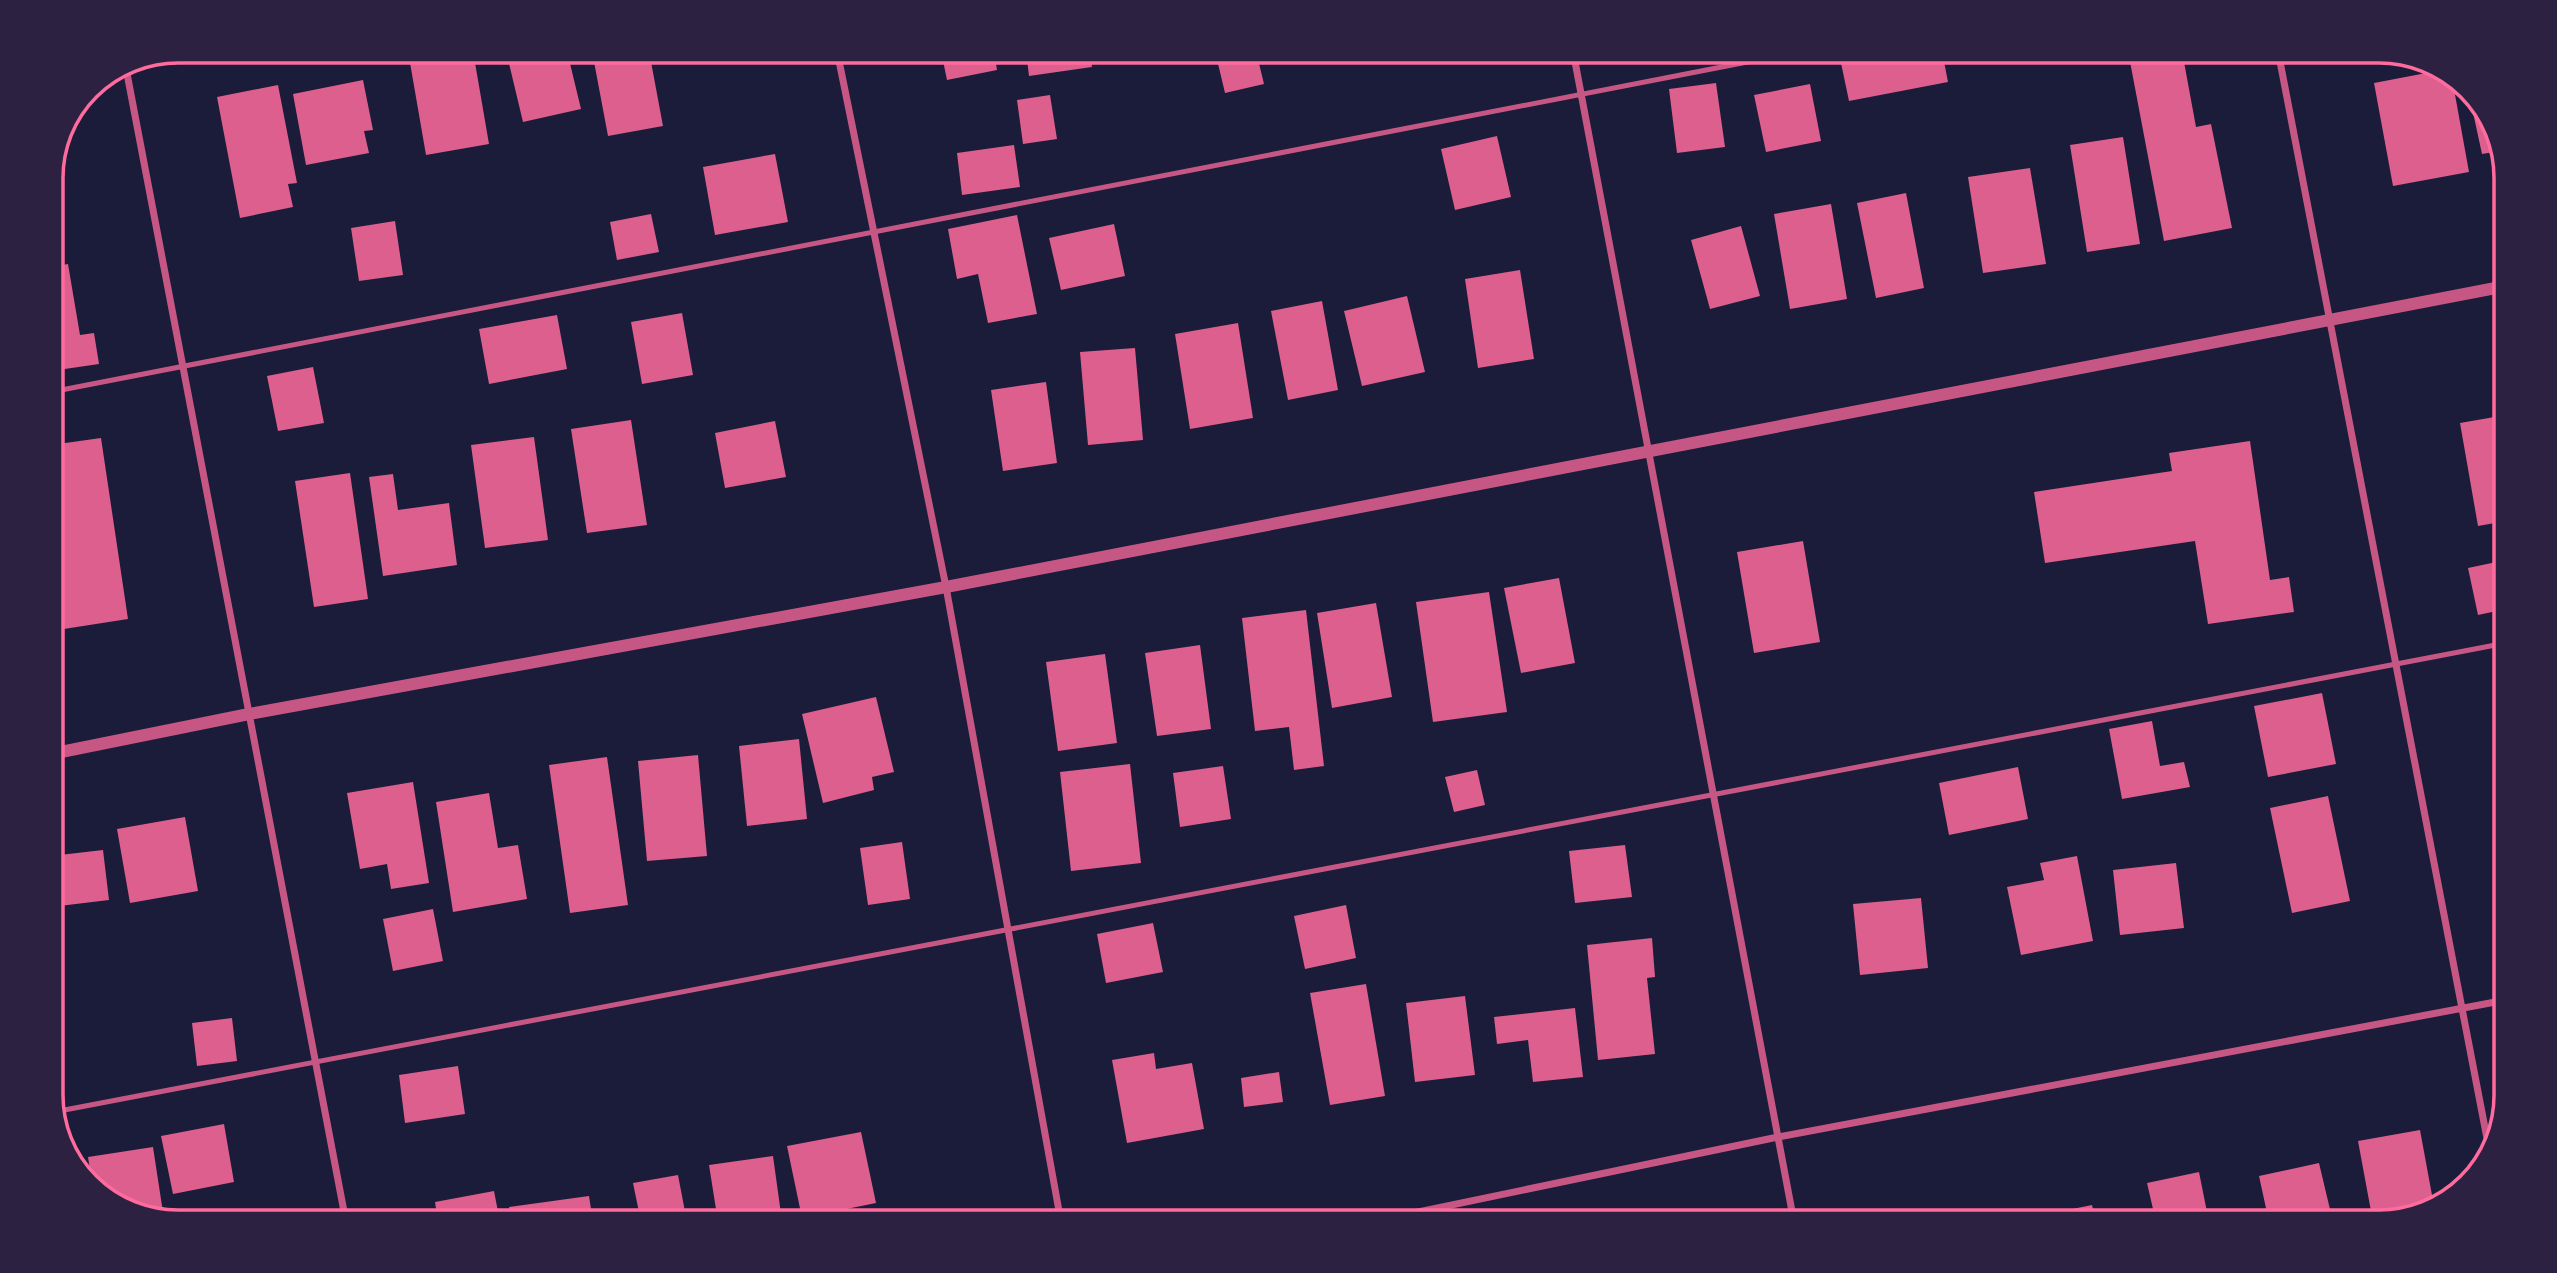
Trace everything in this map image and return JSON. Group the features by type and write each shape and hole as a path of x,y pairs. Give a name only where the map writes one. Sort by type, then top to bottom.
{"street":[{"path":"839,63 946,587 1059,1210"},
{"path":"1575,63 1792,1210"},
{"path":"2280,63 2486,1136"},
{"path":"127,75 344,1210"},
{"path":"63,752 249,714 946,587 2494,288"},
{"path":"1428,1210 1778,1137 2494,1002"}],"lane":[{"path":"63,390 1742,63"},
{"path":"64,1110 2494,645"}],"building":[{"path":"410,63 475,63 489,144 426,155"},
{"path":"509,63 570,63 581,109 523,122"},
{"path":"594,63 651,63 663,126 608,136"},
{"path":"943,63 996,63 997,70 947,80"},
{"path":"1027,63 1092,63 1092,67 1029,76"},
{"path":"1218,63 1259,63 1264,84 1225,93"},
{"path":"1841,63 1944,63 1948,82 1849,101"},
{"path":"2130,63 2184,63 2196,127 2211,124 2232,228 2164,241"},
{"path":"2426,73 2454,90 2469,172 2393,186 2374,83"},
{"path":"363,80 373,130 364,131 369,153 306,165 293,94"},
{"path":"1716,83 1725,147 1677,153 1669,89"},
{"path":"1810,84 1821,141 1766,152 1754,95"},
{"path":"278,85 297,183 288,184 293,207 240,218 217,97"},
{"path":"1050,95 1057,139 1023,144 1017,100"},
{"path":"2473,111 2491,152 2482,154"},
{"path":"1497,136 1511,197 1455,210 1441,149"},
{"path":"2123,137 2140,244 2087,252 2070,145"},
{"path":"1014,145 1020,187 962,195 957,153"},
{"path":"775,154 788,222 715,235 703,167"},
{"path":"2030,168 2046,264 1983,273 1968,177"},
{"path":"1906,193 1924,288 1876,298 1857,203"},
{"path":"1831,204 1847,299 1790,309 1774,214"},
{"path":"651,214 659,252 617,260 610,222"},
{"path":"1017,215 1037,314 988,323 978,274 957,279 948,229"},
{"path":"395,221 403,275 359,281 351,228"},
{"path":"1114,224 1125,276 1061,290 1049,238"},
{"path":"1741,226 1760,296 1710,309 1691,240"},
{"path":"68,264 80,335 94,333 99,364 63,369 63,265"},
{"path":"1520,270 1534,359 1478,368 1465,279"},
{"path":"1407,296 1425,372 1362,386 1344,311"},
{"path":"1322,301 1338,390 1288,400 1271,311"},
{"path":"682,313 693,375 642,384 631,322"},
{"path":"557,315 567,369 489,384 479,329"},
{"path":"1238,323 1253,418 1190,429 1175,334"},
{"path":"1135,348 1143,440 1088,445 1080,352"},
{"path":"313,367 324,423 278,431 267,376"},
{"path":"1046,382 1057,463 1003,471 991,390"},
{"path":"2494,417 2494,523 2478,526 2460,423"},
{"path":"631,420 647,525 587,533 571,429"},
{"path":"775,421 786,477 725,488 715,433"},
{"path":"534,437 548,540 485,548 471,445"},
{"path":"101,438 128,619 63,629 63,443"},
{"path":"2250,441 2270,580 2289,577 2294,612 2208,624 2195,541 2045,563 2034,492 2172,471 2169,453"},
{"path":"350,473 368,599 314,607 295,481"},
{"path":"393,474 398,510 449,503 457,565 383,576 369,477"},
{"path":"1803,541 1820,642 1754,653 1737,552"},
{"path":"2494,563 2494,612 2478,615 2468,568"},
{"path":"1559,578 1575,663 1521,673 1504,588"},
{"path":"1489,592 1507,712 1433,722 1416,602"},
{"path":"1376,603 1392,697 1332,708 1317,613"},
{"path":"1306,610 1324,766 1294,770 1289,727 1255,731 1242,618"},
{"path":"1200,645 1211,729 1157,736 1145,653"},
{"path":"1105,654 1117,743 1058,751 1046,662"},
{"path":"2322,693 2336,764 2268,777 2254,706"},
{"path":"876,697 894,772 872,777 874,790 823,803 802,714"},
{"path":"2152,721 2160,766 2184,762 2190,787 2122,799 2109,729"},
{"path":"799,739 807,819 747,826 739,746"},
{"path":"698,755 707,856 647,861 638,761"},
{"path":"607,757 628,905 570,913 549,765"},
{"path":"1130,764 1141,863 1071,871 1060,772"},
{"path":"1223,766 1231,819 1180,827 1173,773"},
{"path":"2018,767 2028,819 1949,835 1939,783"},
{"path":"1477,770 1485,805 1454,812 1445,777"},
{"path":"413,782 429,883 391,889 387,864 360,869 347,793"},
{"path":"489,793 498,848 518,845 527,899 453,912 436,802"},
{"path":"2328,796 2350,901 2292,913 2270,808"},
{"path":"185,817 198,891 130,903 117,829"},
{"path":"902,842 910,899 868,905 860,848"},
{"path":"1625,845 1632,897 1575,903 1569,851"},
{"path":"103,850 109,900 63,906 63,855"},
{"path":"2077,856 2093,941 2021,955 2007,887 2044,880 2040,863"},
{"path":"2176,863 2184,928 2120,935 2113,870"},
{"path":"1921,898 1928,968 1860,975 1853,904"},
{"path":"1346,905 1356,958 1305,969 1294,916"},
{"path":"433,909 443,961 393,971 383,919"},
{"path":"1153,923 1163,972 1106,983 1097,934"},
{"path":"1652,938 1655,977 1647,978 1655,1054 1598,1060 1587,945"},
{"path":"1366,984 1385,1096 1330,1105 1310,993"},
{"path":"1465,996 1475,1075 1415,1082 1406,1003"},
{"path":"1575,1008 1583,1077 1533,1082 1528,1040 1497,1044 1494,1017"},
{"path":"232,1018 237,1061 197,1066 192,1023"},
{"path":"1154,1053 1156,1069 1192,1063 1204,1129 1127,1143 1112,1060"},
{"path":"458,1066 465,1114 405,1123 399,1075"},
{"path":"1279,1072 1283,1102 1244,1107 1241,1078"},
{"path":"224,1124 234,1182 173,1194 161,1136"},
{"path":"2420,1130 2432,1197 2402,1208 2371,1210 2358,1141"},
{"path":"861,1132 876,1203 841,1210 800,1210 787,1146"},
{"path":"153,1147 162,1209 141,1204 114,1191 91,1171 88,1157"},
{"path":"773,1156 780,1210 716,1210 709,1165"},
{"path":"2319,1163 2330,1210 2266,1210 2259,1176"},
{"path":"2199,1172 2207,1210 2153,1210 2147,1183"},
{"path":"678,1175 685,1210 639,1210 633,1183"},
{"path":"494,1191 498,1210 436,1210 435,1202"},
{"path":"589,1196 591,1210 509,1210 509,1207"},
{"path":"2092,1205 2093,1210 2067,1210"}]}
